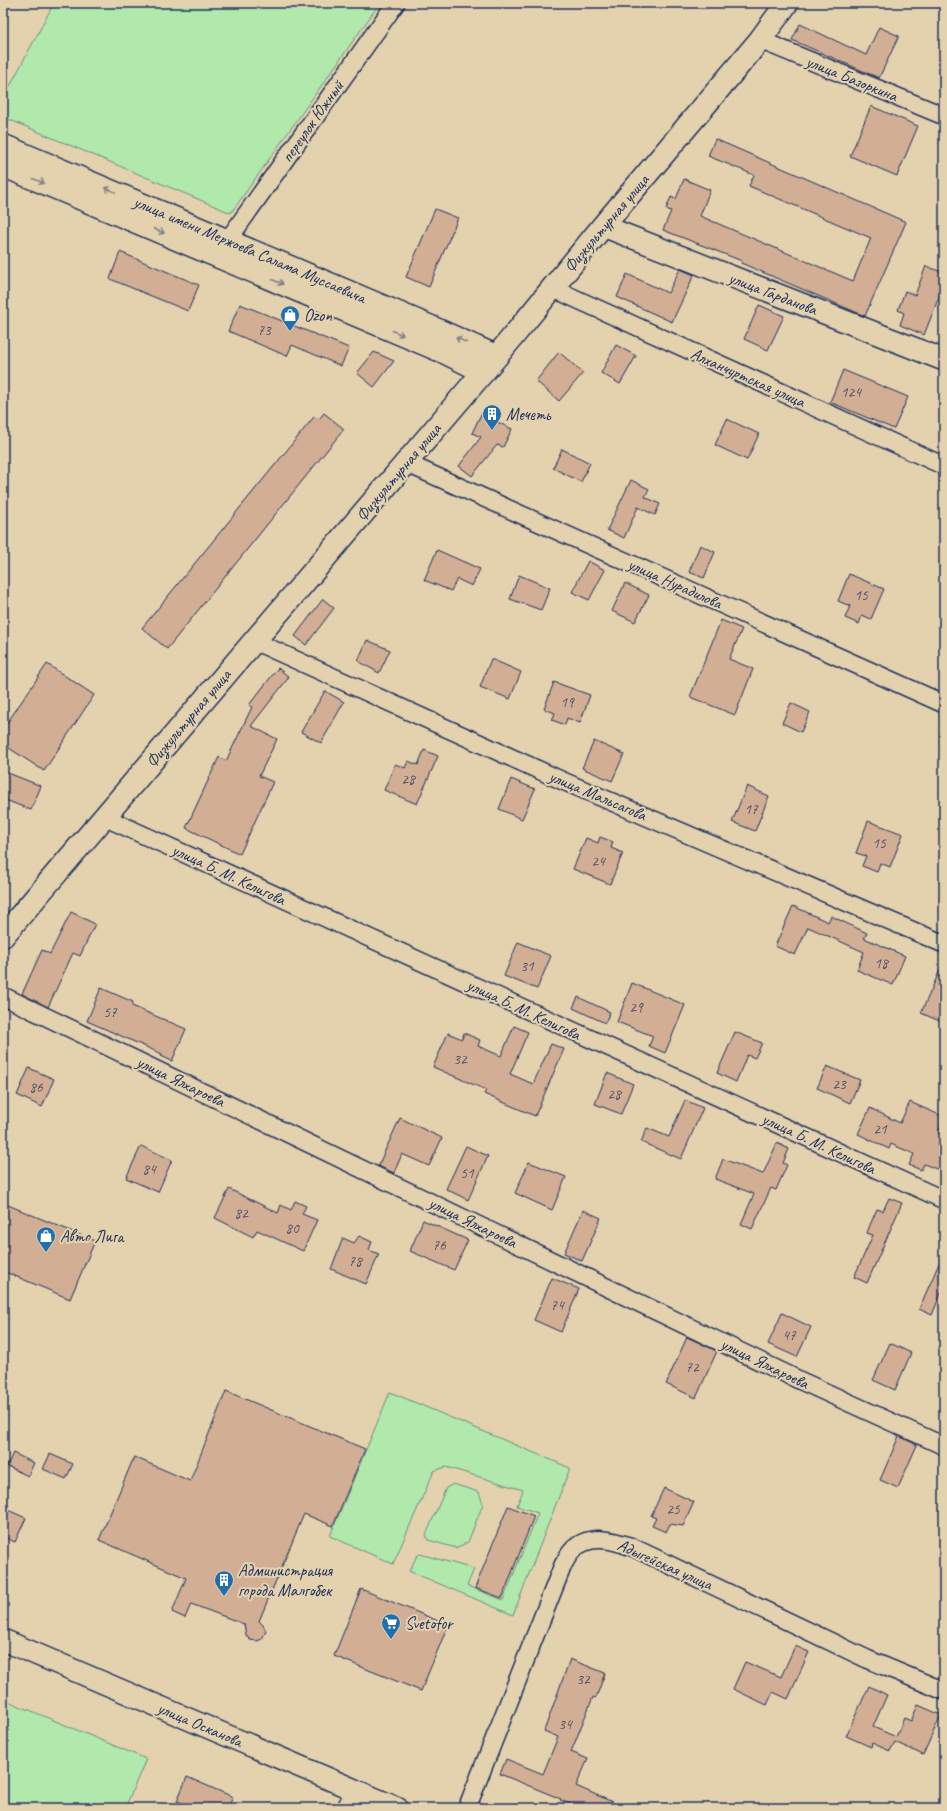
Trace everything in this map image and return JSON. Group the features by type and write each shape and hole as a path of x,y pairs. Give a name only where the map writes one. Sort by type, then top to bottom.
{"main road":[{"name":"Физкультурная улица","path":"3,936 490,364 602,226 760,40 787,3"}],"street":[{"name":"переулок Южный","path":"228,240 396,3"},
{"name":"улица Базоркина","path":"760,40 944,116"},
{"name":"улица имени Мержоева Салама Муссаевича","path":"3,145 430,326 490,364"},
{"name":"улица имени Мержоева Салама Муссаевича","path":"3,166 207,251 447,354 490,364"},
{"name":"улица Гарданова","path":"602,226 944,360"},
{"name":"Алханчуртская улица","path":"552,288 944,466"},
{"name":"улица Нурадилова","path":"406,463 944,704"},
{"name":"улица Мальсагова","path":"254,641 563,781 944,944"},
{"name":"улица Б. М. Келигова","path":"104,817 944,1200"},
{"name":"улица Ялхароева","path":"3,996 799,1380 944,1446"},
{"name":"Адыгейская улица","path":"467,1808 563,1565 572,1550 586,1542 602,1539 621,1543 867,1659 944,1691"},
{"name":"улица Осканова","path":"3,1640 350,1799 397,1808"}],"green space":[{"path":"54,3 380,3 231,213 3,117 3,99"},
{"path":"390,1392 570,1468 513,1615 409,1571 417,1556 420,1554 474,1569 467,1586 503,1600 538,1513 517,1506 523,1490 446,1467 434,1471 393,1564 330,1536"},
{"path":"453,1484 479,1492 483,1504 468,1542 456,1548 428,1540 426,1535 446,1488"},
{"path":"3,1699 146,1759 125,1808 3,1808"}],"building":[{"path":"800,24 866,55 879,27 899,36 879,78 792,40"},
{"path":"871,106 918,126 897,176 850,156"},
{"path":"715,139 906,222 865,316 741,263 742,261 663,230 671,211 666,209 671,197 676,199 684,179 710,190 700,216 853,281 871,238 749,186 754,175 708,156"},
{"path":"435,209 458,218 429,287 406,277"},
{"path":"120,252 199,285 188,311 110,279"},
{"path":"926,266 944,273 944,284 924,335 900,325 904,313 898,310 905,291 915,295"},
{"path":"680,269 694,275 672,322 617,297 627,274 668,293"},
{"path":"240,304 349,348 341,366 292,345 287,356 228,331"},
{"path":"759,305 784,316 768,350 744,339"},
{"path":"616,345 636,356 620,384 601,373"},
{"path":"374,352 394,361 374,387 357,373"},
{"path":"559,352 583,373 559,401 536,381"},
{"path":"843,370 908,397 894,429 830,402"},
{"path":"324,413 344,429 167,649 142,628 314,417 319,419"},
{"path":"481,414 512,429 503,447 497,445 472,476 459,466 481,437 472,433"},
{"path":"727,419 759,434 747,460 715,445"},
{"path":"562,449 590,463 581,482 553,468"},
{"path":"631,480 649,489 645,497 660,504 655,515 638,507 624,538 607,530"},
{"path":"700,545 715,552 704,578 689,572"},
{"path":"437,550 480,569 472,586 457,579 451,591 424,580"},
{"path":"588,561 605,570 589,600 572,592"},
{"path":"849,574 884,589 871,619 862,615 859,624 845,618 850,606 838,601"},
{"path":"519,575 550,588 541,610 510,599"},
{"path":"625,583 649,595 635,622 612,611"},
{"path":"323,599 334,608 306,645 295,636"},
{"path":"721,620 742,629 729,659 753,669 735,715 690,697"},
{"path":"367,640 390,650 379,673 358,661"},
{"path":"491,659 521,672 510,699 480,687"},
{"path":"47,664 94,695 44,771 3,744 3,729"},
{"path":"278,668 289,677 251,726 277,739 259,776 273,782 240,854 186,828 219,757 226,761 252,707 249,705"},
{"path":"554,682 590,695 580,723 567,718 565,725 552,720 555,713 544,709"},
{"path":"325,691 344,702 321,743 301,732"},
{"path":"791,703 810,712 801,732 782,723"},
{"path":"594,741 624,754 612,781 582,768"},
{"path":"424,750 438,756 417,804 384,790 395,764 405,768 408,761 418,765"},
{"path":"3,771 41,786 31,810 3,799"},
{"path":"511,779 535,789 522,819 499,809"},
{"path":"747,786 769,796 755,831 732,822"},
{"path":"868,821 903,834 890,867 880,863 877,872 862,866 866,856 856,853"},
{"path":"600,837 613,842 611,848 623,853 610,884 573,869 586,838 598,843"},
{"path":"793,906 828,922 831,916 867,933 864,938 905,956 893,985 857,970 864,952 808,927 795,955 775,946"},
{"path":"71,912 95,924 80,956 73,953 48,1007 22,994 42,950 50,954"},
{"path":"518,942 551,956 537,989 504,976"},
{"path":"944,961 944,1023 921,1013"},
{"path":"632,983 685,1005 665,1053 649,1046 653,1036 617,1022"},
{"path":"101,988 133,1002 132,1006 186,1029 172,1061 161,1056 162,1054 87,1021"},
{"path":"578,997 610,1012 605,1023 573,1008"},
{"path":"514,1026 528,1032 510,1074 533,1084 551,1044 564,1049 535,1116 484,1094 486,1090 433,1067 448,1033 462,1039 464,1033 480,1040 478,1046 501,1056"},
{"path":"735,1032 762,1043 755,1058 747,1055 736,1082 717,1073"},
{"path":"827,1066 860,1080 850,1103 817,1088"},
{"path":"29,1068 54,1079 42,1107 17,1095"},
{"path":"607,1073 633,1084 621,1114 595,1104"},
{"path":"685,1100 703,1108 681,1159 641,1142 647,1128 669,1137"},
{"path":"910,1102 944,1117 938,1133 944,1136 944,1172 924,1164 921,1170 909,1165 914,1154 891,1144 889,1149 858,1134 870,1108 900,1123"},
{"path":"400,1118 442,1138 429,1166 402,1154 394,1173 378,1166"},
{"path":"777,1143 789,1149 783,1163 787,1165 776,1190 771,1188 752,1229 741,1224 754,1194 715,1179 723,1159 763,1174"},
{"path":"141,1146 172,1160 158,1192 126,1178"},
{"path":"466,1146 488,1156 468,1200 446,1189"},
{"path":"529,1162 566,1177 552,1210 515,1193"},
{"path":"229,1189 278,1213 281,1205 291,1210 295,1201 306,1206 302,1214 317,1220 303,1251 257,1230 253,1237 215,1218"},
{"path":"889,1198 902,1203 867,1283 854,1277 873,1235 867,1233 877,1209 883,1211"},
{"name":"Авто Лига","path":"3,1203 95,1241 70,1299 3,1271"},
{"path":"583,1210 601,1218 582,1261 564,1253"},
{"path":"423,1220 468,1240 454,1270 410,1251"},
{"path":"359,1236 372,1242 369,1250 379,1254 366,1284 331,1269 343,1238 354,1243"},
{"path":"944,1252 944,1286 932,1315 919,1309"},
{"path":"552,1278 579,1289 561,1332 534,1320"},
{"path":"782,1313 811,1327 797,1357 768,1344"},
{"path":"687,1337 717,1351 696,1398 666,1384"},
{"path":"890,1343 911,1353 895,1390 873,1380"},
{"path":"226,1391 365,1449 333,1526 304,1514 259,1621 266,1631 262,1639 257,1641 250,1640 246,1635 244,1624 191,1604 185,1618 172,1612 186,1578 99,1540 134,1457 190,1481"},
{"path":"899,1436 917,1445 898,1488 880,1480"},
{"path":"13,1453 34,1463 28,1476 7,1466"},
{"path":"50,1454 73,1464 66,1479 43,1469"},
{"path":"664,1488 694,1502 683,1526 670,1524 666,1532 652,1526 656,1518 651,1516"},
{"path":"508,1506 534,1516 502,1598 475,1588"},
{"path":"3,1508 26,1518 15,1542 3,1537"},
{"name":"Svetofor","path":"361,1589 448,1625 421,1691 334,1656"},
{"path":"795,1646 809,1652 788,1699 773,1692 767,1705 733,1689 745,1662 781,1677"},
{"path":"570,1659 605,1673 596,1698 593,1697 571,1752 588,1759 576,1786 626,1808 572,1808 573,1805 560,1800 561,1799 500,1774 506,1759 543,1774 558,1737 544,1731"},
{"path":"869,1686 887,1695 873,1727 896,1737 904,1718 911,1721 918,1705 941,1715 923,1755 895,1742 890,1751 872,1743 871,1747 846,1736"},
{"path":"187,1777 233,1797 228,1808 195,1808 177,1801"}],"place":[{"name":"Ozon","path":"290,332"},
{"name":"Мечеть","path":"492,431"},
{"name":"Авто Лига","path":"46,1253"},
{"name":"Администрация города Малгобек","path":"224,1597"},
{"name":"Svetofor","path":"391,1640"}]}
